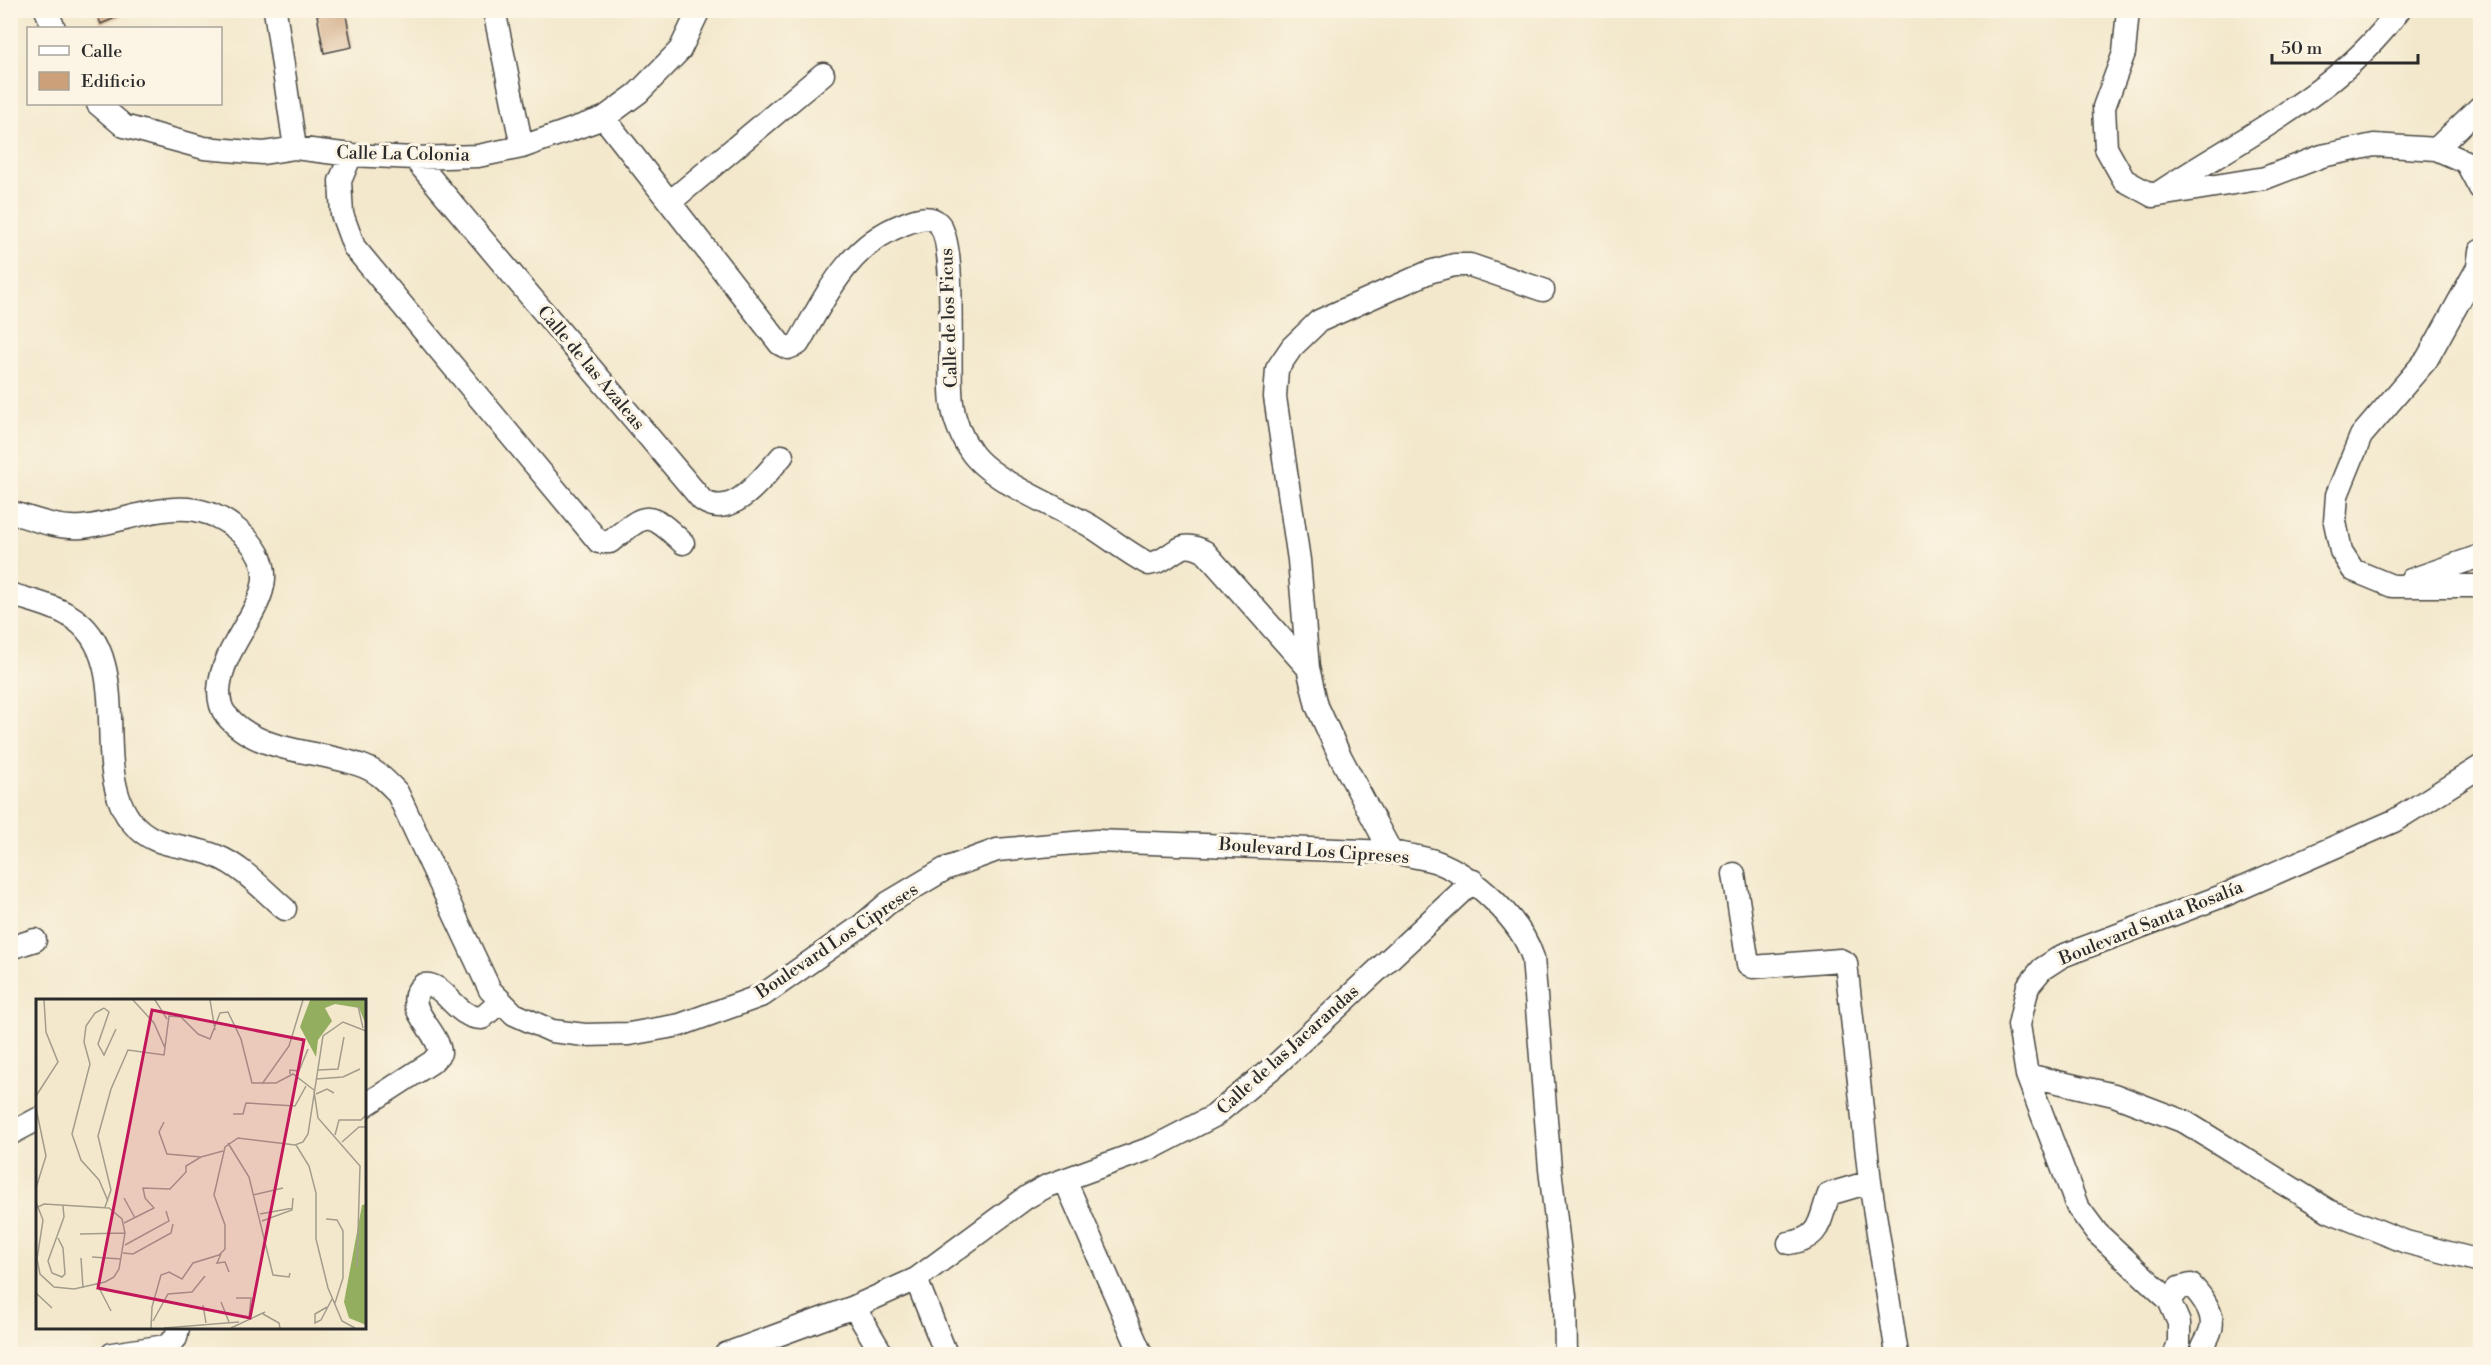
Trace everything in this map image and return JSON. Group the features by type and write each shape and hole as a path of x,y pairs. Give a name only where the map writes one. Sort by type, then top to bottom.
{"street":[{"path":"46,10 54,27"},
{"path":"275,10 295,148"},
{"path":"494,10 522,147"},
{"name":"Calle La Colonia","path":"99,105 124,126 204,148 263,153 295,148 351,155 414,158 478,156 522,147 604,118 638,93 680,50 699,10"},
{"path":"2128,10 2124,53 2104,106 2106,148 2124,180 2153,196 2265,178 2322,156 2374,145 2436,149 2466,162 2481,188"},
{"path":"2153,196 2344,72 2379,39 2399,10"},
{"path":"670,202 823,74"},
{"path":"2436,149 2481,107"},
{"name":"Calle de los Ficus","path":"604,118 780,344 788,348 798,344 838,273 856,254 876,239 917,219 931,218 939,224 948,250 951,402 963,436 973,454 997,474 1091,526 1149,564 1161,562 1179,547 1193,545 1205,552 1308,668"},
{"path":"351,155 340,181 342,214 354,247 599,542 610,542 633,523 650,518 660,522 683,543"},
{"name":"Calle de las Azaleas","path":"414,158 702,500 711,506 722,507 732,503 756,484 782,456"},
{"path":"2481,251 2478,267 2427,359 2361,436 2337,495 2335,522 2341,551 2353,570 2392,586 2481,585"},
{"path":"1391,852 1339,754 1317,706 1308,668 1299,560 1275,397 1277,369 1292,347 1319,321 1430,272 1454,265 1470,265 1543,290"},
{"name":"Boulevard Los Cipreses","path":"10,512 51,524 81,527 156,509 185,509 222,520 248,541 264,571 265,586 261,599 235,641 223,670 219,697 222,710 239,729 278,746 366,767 381,776 396,792 481,975 500,1002 530,1023 552,1031 585,1035 629,1034 680,1025 763,995 861,926 888,903 945,869 997,850 1096,841 1391,852 1436,862 1473,881 1520,929 1528,940 1533,958 1550,1169 1565,1296 1566,1354"},
{"path":"2392,586 2481,556"},
{"path":"10,594 51,607 72,617 88,631 98,648 105,667 113,778 118,798 128,818 141,833 162,844 218,856 285,909"},
{"name":"Boulevard Santa Rosalía","path":"2169,1300 2104,1240 2077,1206 2027,1075 2019,1025 2028,986 2048,965 2088,944 2224,895 2394,822 2481,767"},
{"path":"1734,874 1748,964 1753,967 1840,960 1846,963 1870,1182 1897,1354"},
{"name":"Calle de las Jacarandas","path":"726,1354 854,1307 916,1279 1027,1197 1065,1180 1154,1147 1214,1116 1277,1064 1473,881"},
{"path":"10,948 35,939"},
{"path":"366,1105 432,1062 440,1053 440,1045 415,1005 416,993 423,985 436,987 458,1010 474,1018 482,1018 500,1002"},
{"path":"2027,1075 2114,1095 2185,1122 2329,1210 2406,1242 2481,1261"},
{"path":"10,1134 36,1120"},
{"path":"1065,1180 1141,1354"},
{"path":"1789,1243 1812,1236 1818,1228 1829,1194 1870,1182"},
{"path":"916,1279 946,1354"},
{"path":"2175,1354 2179,1342 2179,1323 2169,1300 2179,1288 2191,1285 2202,1295 2210,1314 2211,1331 2201,1348 2201,1354"},
{"path":"854,1307 882,1354"},
{"path":"112,1354 166,1346 176,1338 178,1329"}],"building":[{"path":"95,10 132,10 132,11 101,24"},
{"path":"345,10 352,47 324,53 317,15"}]}
